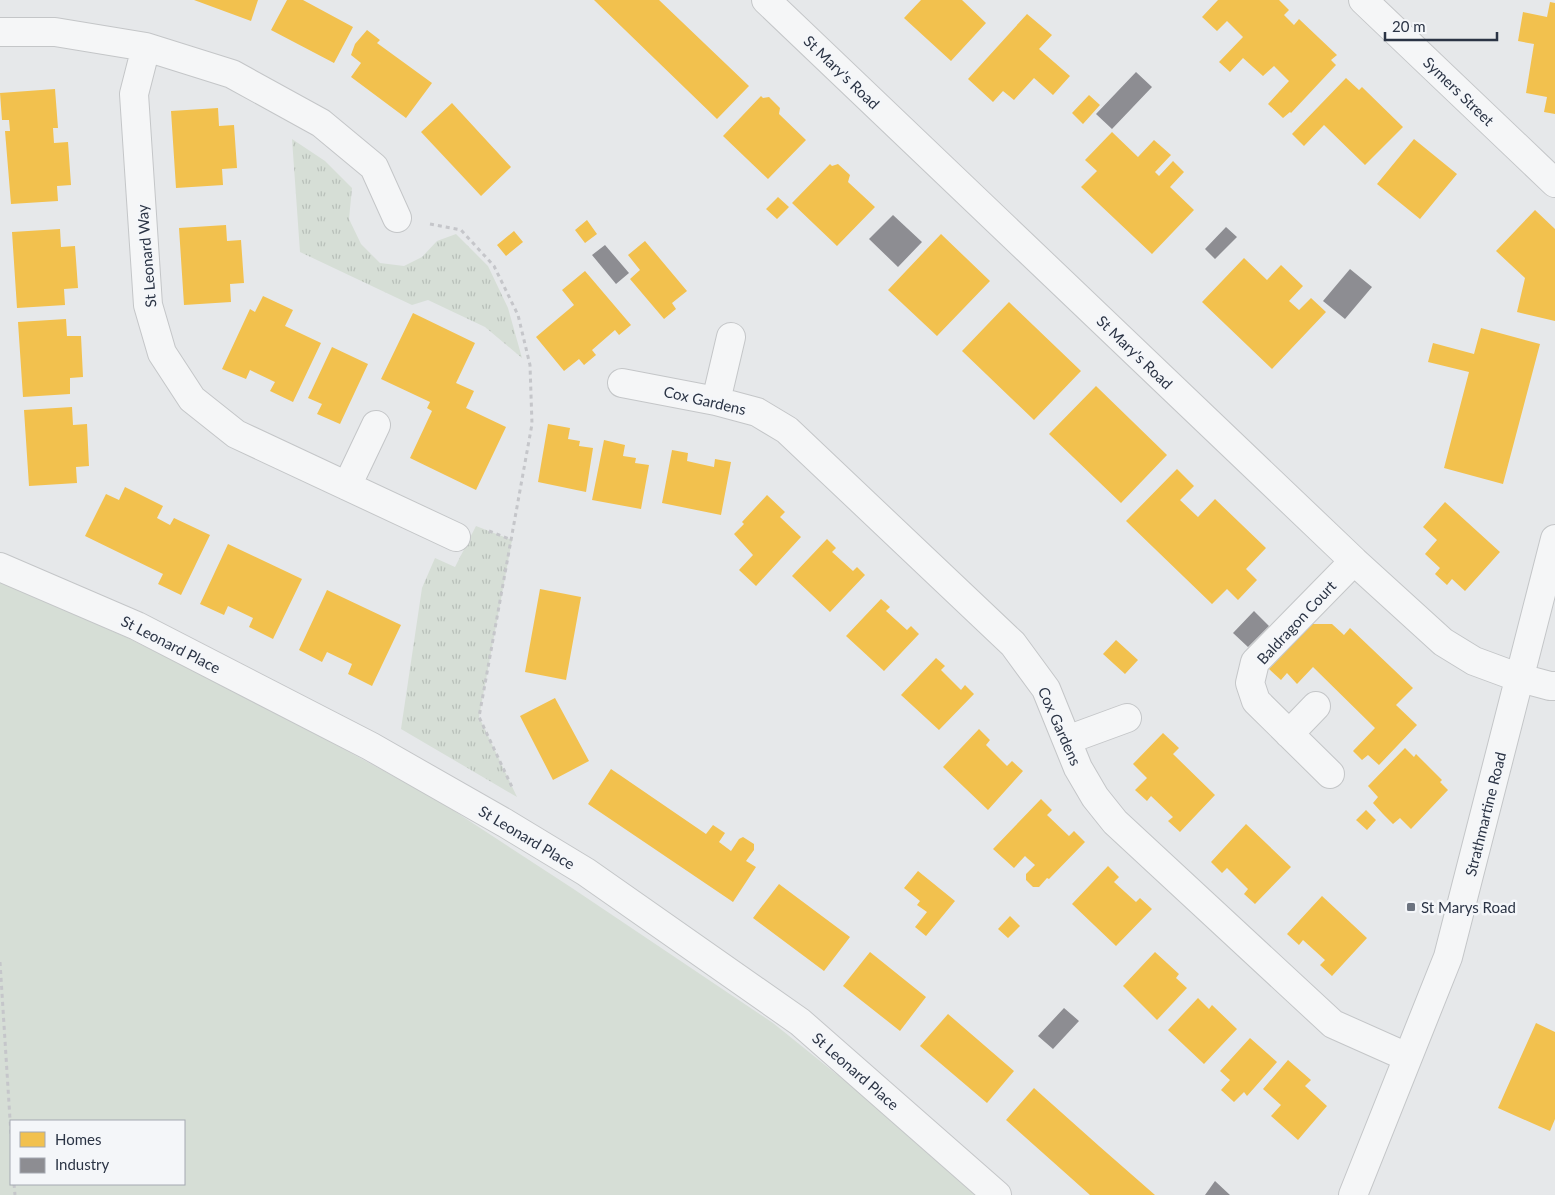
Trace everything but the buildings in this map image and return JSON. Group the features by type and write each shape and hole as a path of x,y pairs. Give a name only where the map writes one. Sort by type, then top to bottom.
{"street":[{"name":"St Mary's Road","path":"766,0 1354,561 1443,642 1474,661 1520,678 1555,686"},
{"name":"Symers Street","path":"1363,0 1555,183"},
{"path":"0,32 55,32 146,46 232,74 321,123 374,167 397,218"},
{"name":"St Leonard Way","path":"146,46 134,94 148,305 162,353 192,399 236,434 456,537"},
{"path":"716,401 731,338"},
{"name":"Cox Gardens","path":"622,383 716,401 757,412 787,430 1013,644 1046,690 1082,776 1095,797 1115,822 1333,1024 1408,1057"},
{"path":"347,486 376,424"},
{"name":"Strathmartine Road","path":"1353,1195 1448,957 1555,539"},
{"name":"Baldragon Court","path":"1330,774 1256,702 1250,683 1255,662 1354,561"},
{"name":"St Leonard Place","path":"0,567 146,630 370,746 505,823 586,872 800,1022 997,1195"},
{"path":"1289,734 1316,706"},
{"path":"1067,740 1128,718"}],"path":[{"path":"397,218 461,230 494,266 518,315 530,365 532,424 479,717 517,797 505,823"},
{"path":"0,962 10,1120"}],"green space":[{"path":"292,139 325,161 352,188 349,219 361,244 380,263 404,266 422,257 437,241 456,234 488,266 508,308 522,358 485,327 428,300 412,305 300,252"},
{"path":"476,526 512,540 479,717 517,797 401,729 422,588 435,558 455,567"},
{"path":"0,581 132,640 274,711 439,801 773,1023 912,1135 977,1195 0,1195"}],"place":[{"name":"St Marys Road","path":"1411,907"}]}
